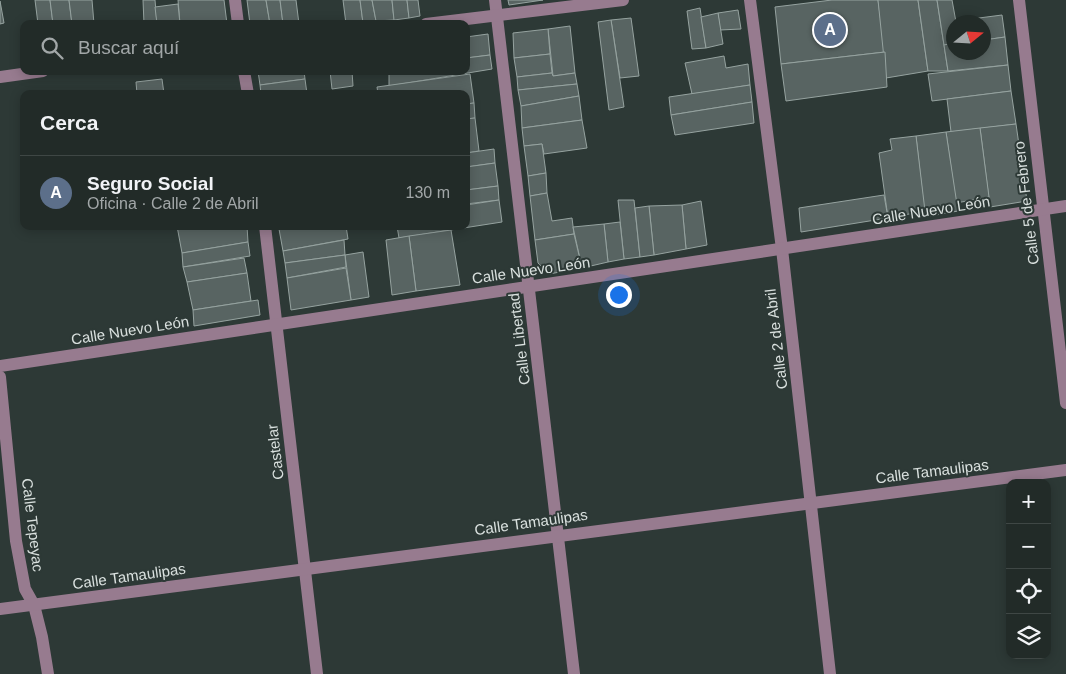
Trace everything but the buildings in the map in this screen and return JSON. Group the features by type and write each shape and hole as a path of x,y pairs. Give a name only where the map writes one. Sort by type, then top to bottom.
{"street":[{"path":"235,0 238,20"},
{"name":"Calle Libertad","path":"495,0 574,674"},
{"path":"458,20 623,0"},
{"name":"Calle 2 de Abril","path":"750,0 782,249 830,674"},
{"name":"Calle 5 de Febrero","path":"1019,0 1066,403"},
{"path":"0,76 20,74"},
{"path":"245,75 247,90"},
{"name":"Calle Nuevo León","path":"0,366 1066,206"},
{"name":"Castelar","path":"265,230 317,674"},
{"name":"Calle Tepeyac","path":"0,377 16,541 25,589 34,605 42,637 48,674"},
{"name":"Calle Tamaulipas","path":"0,609 1066,470"}],"place":[{"name":"Seguro Social","path":"830,30"}]}
